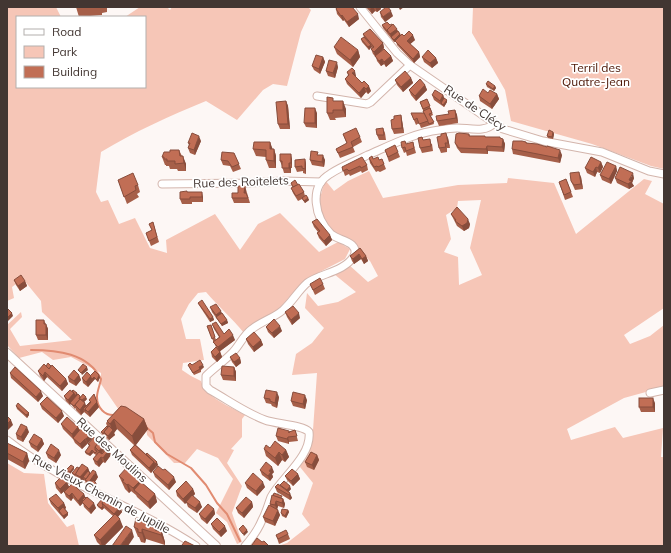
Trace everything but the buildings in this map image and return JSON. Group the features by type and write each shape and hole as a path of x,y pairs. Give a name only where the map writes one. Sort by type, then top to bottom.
{"street":[{"name":"Rue de Clécy","path":"360,7 397,53 410,65 503,129 554,143 602,152 649,171 664,174"},
{"path":"317,96 367,104 371,102 410,65"},
{"path":"245,546 257,530 276,490 290,474 304,454 309,440 309,432 302,428 264,420 248,412 210,390 206,386 206,376 232,354 252,328 274,317 283,310 309,282 331,273 354,256 354,248 351,244 331,234 323,224 318,214 316,194 321,182 329,174 420,134 457,128 484,129 494,123"},
{"name":"Rue des Roitelets","path":"162,184 249,184 283,181 321,182"},
{"name":"Rue des Moulins","path":"7,353 216,546"},
{"path":"650,393 664,390"},
{"name":"Rue Vieux Chemin de Jupille","path":"7,440 65,477 152,520 196,546"},
{"path":"180,546 188,541"}],"green space":[{"path":"7,7 56,7 60,16 16,16 16,88 146,88 146,16 126,16 140,7 167,7 170,10 172,7 308,7 311,10 301,32 287,86 273,84 263,90 237,120 206,101 152,125 101,152 96,192 101,202 108,200 119,224 135,218 150,248 167,253 166,240 215,214 240,250 258,224 280,213 319,252 338,242 350,249 345,259 308,278 277,311 244,333 206,292 198,293 189,304 181,319 186,339 200,339 204,360 183,363 182,370 201,381 203,387 213,397 245,415 242,419 242,437 231,449 234,450 227,463 242,486 232,513 242,542 237,544 227,522 216,513 233,479 218,458 197,449 185,463 174,463 147,435 146,425 121,413 101,384 101,373 71,357 53,360 42,352 19,358 7,345 7,325 21,312 22,317 10,329 20,346 72,340 42,312 41,301 23,279 12,287 14,298 7,301"},
{"name":"Terril des Quatre-Jean","path":"473,7 664,7 664,169 651,166 592,144 511,121 505,90 472,33"},
{"path":"369,171 383,198 458,185 507,183 508,178 554,183 576,234 644,179 652,181 645,194 664,204 664,308 624,335 630,344 650,336 664,325 664,387 624,398 567,429 571,440 615,427 623,438 663,428 661,457 664,457 664,546 278,546 287,543 310,525 302,514 313,483 300,467 313,430 317,373 292,375 296,354 312,343 324,328 305,308 307,293 318,306 338,302 356,292 334,274 348,264 368,282 378,276 370,261 353,242 340,238 325,225 319,202 325,180 334,191 348,181","holes":["481,200 470,248 482,275 459,285 458,257 444,252 451,239 446,215 457,208 458,201"]},
{"path":"7,463 24,473 44,474 48,503 67,527 74,524 79,546 7,546"}],"waterway":[{"path":"31,350 61,352 80,358 88,364 95,370 101,379 97,392 98,405 105,413 115,415"},
{"path":"146,427 153,433 155,442 167,454 191,468 206,485 217,503 227,514 240,541"}]}
